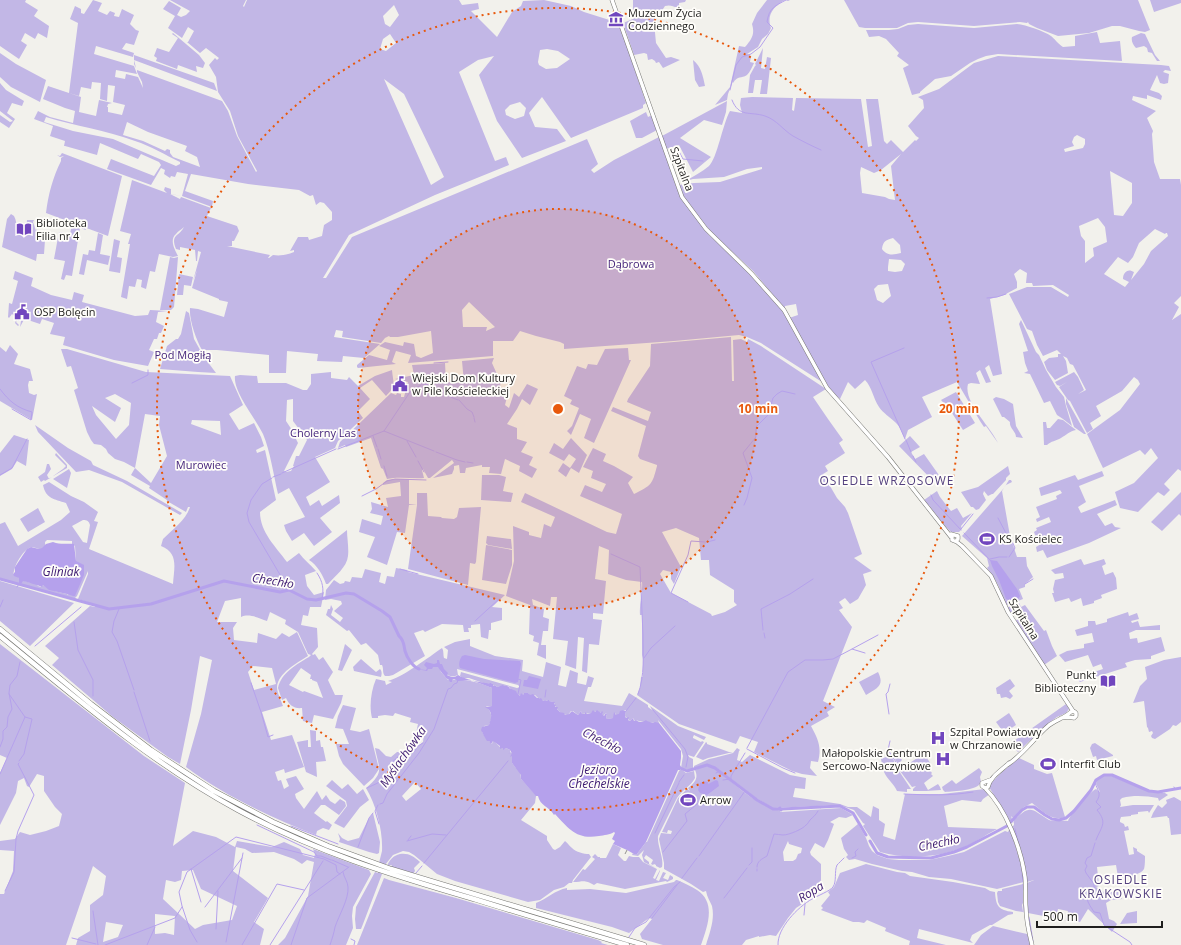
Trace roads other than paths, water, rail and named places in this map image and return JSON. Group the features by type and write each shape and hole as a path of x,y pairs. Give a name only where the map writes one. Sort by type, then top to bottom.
{"highway":[{"path":"0,630 117,725 193,778 240,805 288,829 370,865"},
{"path":"0,636 121,734 151,756 190,782 238,810 289,835 326,851 370,865 644,945"},
{"path":"390,871 627,945"}],"main road":[{"name":"Szpitalna","path":"612,0 682,197 710,233 751,273 784,310 827,388 880,447 952,536 957,536 957,540 962,546 991,576 1008,612 1070,705 1071,714 1048,726 1017,758 992,778 987,785 1007,820 1020,859 1025,878 1026,914 1032,945"}],"water":[{"name":"Gliniak","path":"53,542 74,544 76,561 84,565 84,575 75,596 49,590 43,585 42,587 23,581 21,584 19,583 19,578 13,574 15,572 15,567 27,549 31,547 39,549 46,544"},
{"path":"990,560 997,561 1017,589 1020,596 1018,599 1012,601 1006,599"},
{"path":"465,655 484,659 520,661 521,664 518,682 515,683 460,668 460,660 462,656"},
{"path":"437,660 439,660 440,664 442,664 448,673 447,675 455,677 458,675 471,680 458,681 454,679 450,682 438,667 433,667 427,671 417,669 426,670 427,668 424,665 426,662 434,664 437,663"},
{"path":"529,676 541,679 538,689 523,686 524,680 527,680"},
{"name":"Jezioro Chechelskie","path":"471,680 491,683 493,686 495,685 497,687 503,685 507,686 516,691 520,696 521,693 523,695 524,693 528,693 530,695 533,694 539,699 541,698 543,701 549,700 555,702 555,707 558,707 557,709 565,715 572,711 578,715 581,711 582,714 585,714 585,712 587,714 591,713 593,710 595,712 597,710 601,713 602,711 604,716 606,713 607,719 613,718 614,712 616,715 623,710 626,711 625,716 626,718 629,717 628,720 630,721 633,718 634,721 636,720 639,722 646,720 653,723 659,723 681,751 681,767 680,770 678,770 646,842 637,854 613,844 615,841 612,839 615,833 614,832 607,835 591,837 579,835 569,829 541,802 538,796 536,796 521,779 521,775 512,763 512,756 510,757 512,752 508,754 511,752 510,750 506,748 503,750 503,748 500,749 500,746 493,741 491,744 487,741 481,730 482,727 489,725 491,713 485,707 492,706 492,688"},
{"path":"716,780 718,781 719,786 707,795 700,793 698,790 700,783 704,781 708,782 708,784"}],"waterway":[{"path":"730,90 736,65 742,57 751,54 760,47 773,28 767,22 771,10 786,0"},
{"path":"732,100 735,106 742,112 765,116 793,136 821,150"},
{"path":"676,146 683,159 703,161"},
{"path":"987,298 1006,294"},
{"path":"904,348 871,362 905,439"},
{"path":"434,363 448,362"},
{"path":"132,383 148,375 148,370"},
{"path":"422,384 433,386 458,400"},
{"path":"384,431 410,392 421,385"},
{"path":"0,389 14,404 32,412 31,420 12,409"},
{"path":"744,505 752,478 743,453 756,437 756,427 768,415 773,398 782,391 795,394"},
{"path":"459,400 472,412 474,417"},
{"path":"474,418 475,422"},
{"path":"338,449 384,431 434,451"},
{"path":"373,436 377,447"},
{"path":"0,475 12,468 27,439"},
{"path":"906,440 911,452"},
{"path":"407,441 416,457"},
{"path":"282,473 336,449"},
{"path":"378,449 381,459"},
{"path":"436,452 465,462"},
{"path":"913,456 916,462"},
{"path":"418,461 424,472"},
{"path":"467,462 473,463"},
{"path":"384,466 387,476"},
{"path":"273,477 281,474"},
{"path":"272,478 262,484 251,500 247,513 249,522 289,590"},
{"path":"362,496 376,489 387,481 395,479 426,480"},
{"path":"931,495 933,500 961,530"},
{"path":"961,529 973,514"},
{"path":"998,518 1008,537 1011,539"},
{"path":"964,533 990,560"},
{"path":"1009,557 1015,548 1010,537"},
{"path":"707,542 715,540"},
{"path":"688,602 671,593 688,555 691,541 705,542"},
{"path":"611,554 640,567 643,672 638,694"},
{"path":"990,559 1007,557"},
{"path":"400,569 418,574"},
{"path":"317,573 321,579 323,592 322,599"},
{"name":"Chechło","path":"0,579 109,609 151,604 224,581 280,592 289,590 307,599 316,600 346,593 354,594 390,617 403,641 405,651 409,659 412,664 419,669"},
{"path":"763,630 761,609 790,594 813,579"},
{"path":"1025,584 1033,579"},
{"path":"475,621 499,599"},
{"path":"0,607 3,600"},
{"path":"35,646 81,607"},
{"path":"119,609 114,621 112,632 117,641 134,690"},
{"path":"74,622 78,650 93,680 93,696"},
{"path":"644,658 651,648 675,626"},
{"path":"764,633 765,638"},
{"path":"852,649 878,635"},
{"path":"747,748 788,672 805,660 833,659 852,649 865,653"},
{"path":"0,747 3,739 3,731 7,727 8,717 12,709 9,693 10,685 17,676 20,662"},
{"path":"518,679 521,680 518,694"},
{"name":"Myślachówka","path":"380,804 383,803 387,794 419,753 434,729 448,689 457,683 458,680"},
{"path":"251,683 268,737 273,735"},
{"path":"889,714 886,694 890,684"},
{"path":"545,697 546,690"},
{"path":"134,692 150,741"},
{"path":"0,774 25,717 9,694"},
{"path":"626,711 636,698"},
{"path":"653,710 685,749 688,757 686,767"},
{"path":"19,761 24,754 32,719 25,717"},
{"path":"890,741 888,750 896,762"},
{"path":"367,788 383,780 389,773 390,764 401,754 414,752 418,746 423,743"},
{"path":"747,749 795,773"},
{"path":"731,780 731,776 745,753"},
{"path":"424,863 508,761"},
{"path":"5,891 14,872 16,839 18,831 34,795 18,764 19,763"},
{"name":"Chechło","path":"678,767 687,771 707,765 715,768 757,800 773,809 780,808 781,810 840,806 853,813 866,835"},
{"path":"679,782 684,775"},
{"name":"Chechło","path":"870,841 877,853 888,857 931,858 967,847 1007,826 1022,810 1027,807 1034,807 1052,819 1059,820 1066,818 1074,811 1091,790 1096,780 1104,775 1112,775 1149,791 1158,792 1181,788"},
{"name":"Chechło","path":"723,780 730,779"},
{"path":"655,833 679,783"},
{"path":"1095,783 1099,795 1096,802 1101,807 1097,810 1103,822 1096,840"},
{"path":"699,856 745,791"},
{"path":"904,794 947,795 973,792"},
{"path":"703,798 706,795"},
{"path":"663,852 687,821 685,814 702,800"},
{"name":"Myślachówka","path":"378,805 375,811 379,824"},
{"path":"757,867 759,862 767,856 774,834 786,835 799,830 804,827 818,811"},
{"name":"Myślachówka","path":"358,847 369,818 373,813"},
{"path":"257,825 314,852 317,856 331,860"},
{"path":"291,826 338,844"},
{"path":"1015,829 1019,845"},
{"path":"407,841 432,834 446,835"},
{"path":"408,840 411,836"},
{"path":"197,942 190,930 179,892 187,872 236,837 324,859 336,865 337,872 340,874"},
{"path":"1095,843 1091,856 1087,858 1085,863 1087,866 1085,870 1086,873 1094,884 1094,896 1088,897 1088,902 1094,912 1100,913 1104,925 1130,942 1132,945"},
{"path":"749,865 752,862 752,848"},
{"path":"852,858 856,856 855,852 858,849"},
{"path":"226,942 243,853"},
{"path":"205,907 242,858"},
{"path":"682,878 697,858"},
{"name":"Ropa","path":"778,945 781,932 789,919 806,903 833,887 837,865 844,858"},
{"path":"332,860 348,867"},
{"path":"270,945 323,861"},
{"path":"416,873 422,866"},
{"name":"Myślachówka","path":"291,945 307,898 349,867"},
{"path":"724,898 747,868"},
{"path":"191,869 201,902"},
{"path":"330,945 348,892 348,885 343,872"},
{"path":"1022,873 1023,882"},
{"path":"629,937 635,928 646,922 674,887 680,882"},
{"path":"242,945 277,884 304,890"},
{"path":"1023,884 1024,890"},
{"path":"652,918 677,885"},
{"path":"216,929 218,891"},
{"path":"804,915 805,904"},
{"path":"1024,905 1024,912"},
{"path":"105,945 175,918 182,907"},
{"path":"93,911 98,945"},
{"path":"1029,917 1033,941"},
{"path":"147,945 155,927"},
{"path":"72,938 96,944"},
{"path":"351,939 355,941 354,945"}],"railway":[{"path":"625,854 627,850"}],"place":[{"name":"Muzeum Życia Codziennego","path":"616,19"},
{"name":"Biblioteka Filia nr 4","path":"24,229"},
{"name":"OSP Bolęcin","path":"22,312"},
{"name":"Wiejski Dom Kultury w Pile Kościeleckiej","path":"400,384"},
{"name":"KS Kościelec","path":"987,539"},
{"name":"Punkt Biblioteczny","path":"1108,681"},
{"name":"Szpital Powiatowy w Chrzanowie","path":"938,738"},
{"name":"Małopolskie Centrum Sercowo-Naczyniowe","path":"943,759"},
{"name":"Interfit Club","path":"1048,764"},
{"name":"Arrow","path":"688,800"}],"district":[{"name":"OSIEDLE WRZOSOWE","path":"887,481"},
{"name":"OSIEDLE KRAKOWSKIE","path":"1121,887"}],"park label":[{"name":"Dąbrowa","path":"631,264"},
{"name":"Pod Mogiłą","path":"183,355"},
{"name":"Cholerny Las","path":"323,433"},
{"name":"Murowiec","path":"201,465"}]}
